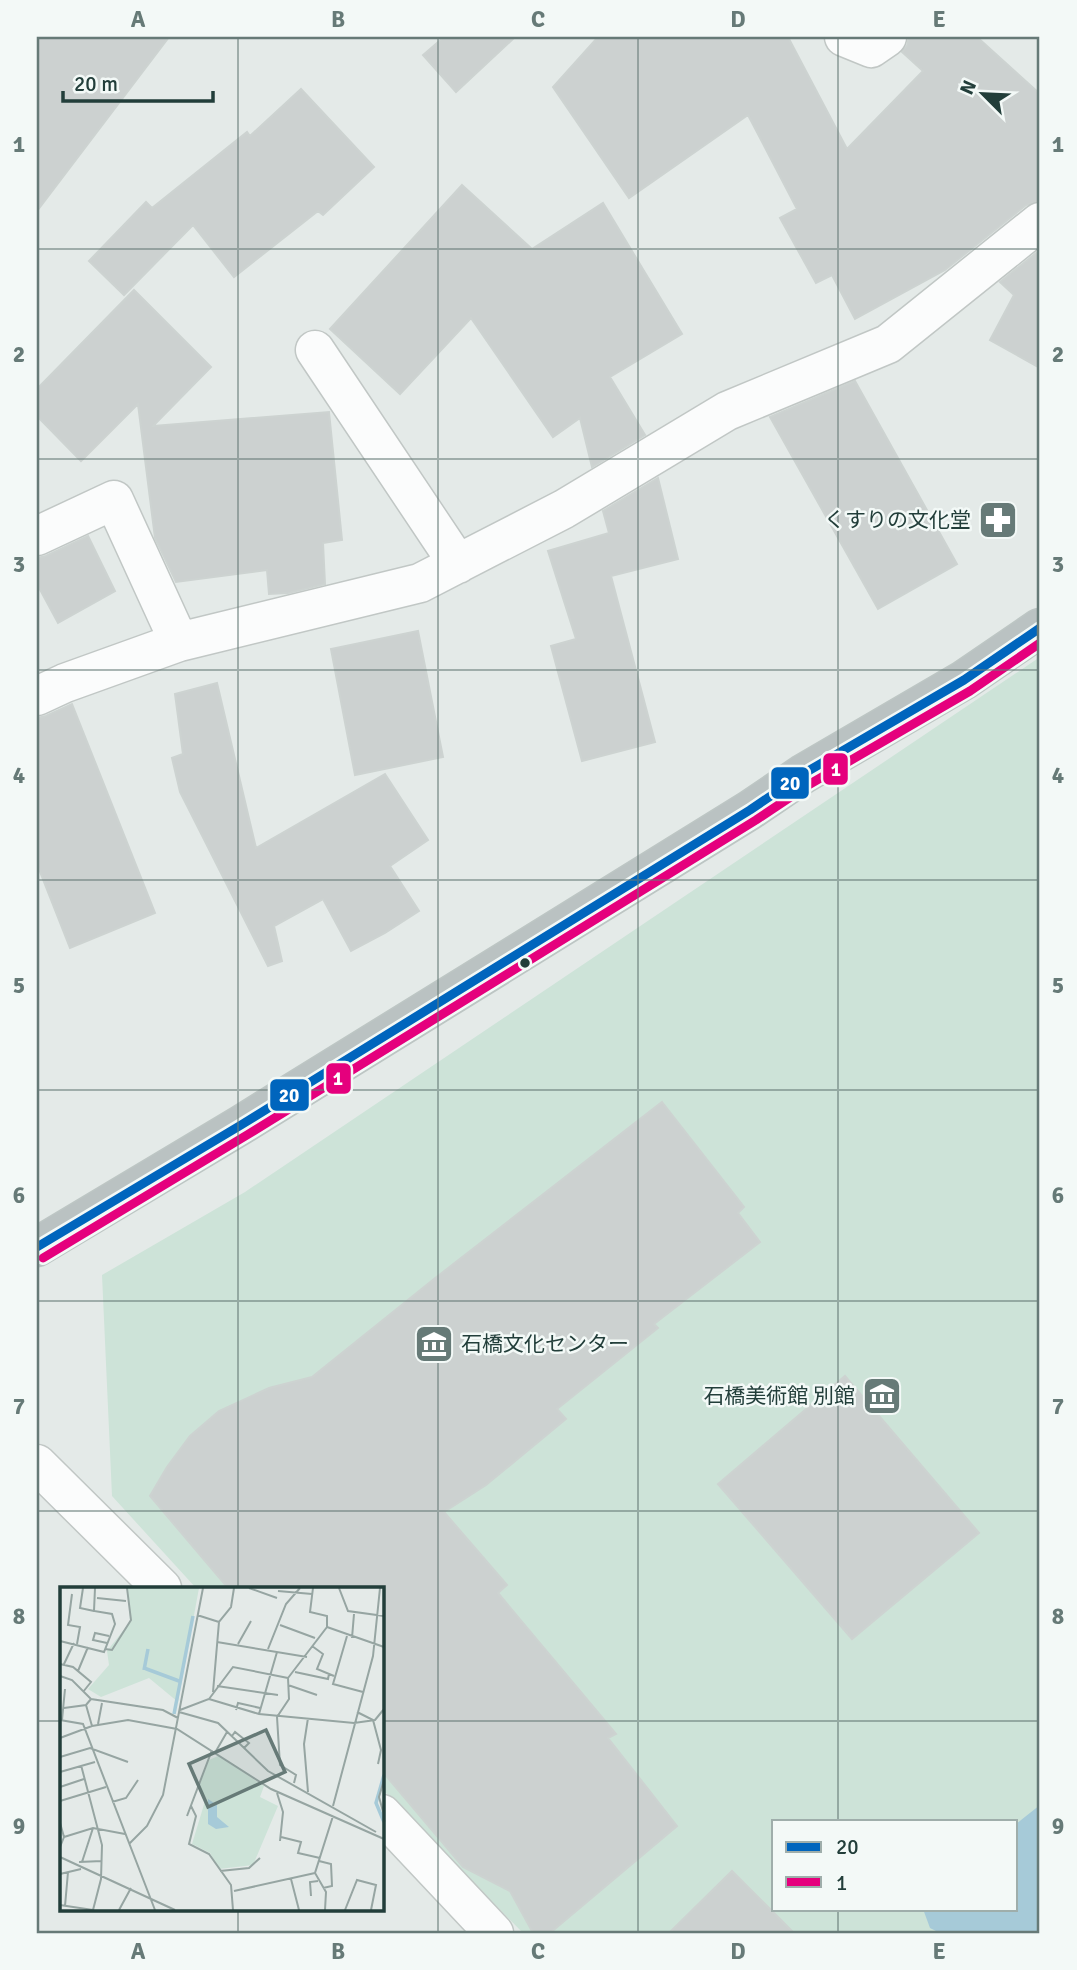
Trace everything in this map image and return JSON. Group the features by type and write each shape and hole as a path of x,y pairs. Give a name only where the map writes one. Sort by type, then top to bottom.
{"highway":[{"path":"37,1247 253,1118 750,810 803,774 964,680 1040,628"}],"street":[{"path":"844,37 872,48 887,37"},
{"path":"37,695 179,642 420,583 564,509 727,411 888,344 1040,222"},
{"path":"315,350 458,564"},
{"path":"37,536 114,500 179,642"},
{"path":"37,1464 161,1587"},
{"path":"383,1815 494,1933"}],"green space":[{"path":"1040,657 1040,1933 523,1933 383,1790 383,1587 195,1587 112,1496 102,1275 245,1192"}],"water":[{"path":"1040,1805 1040,1933 940,1933 930,1928 923,1910 1018,1910 1018,1822"}],"building":[{"path":"37,37 169,37 37,211"},
{"path":"444,37 515,37 456,92 423,55"},
{"path":"598,37 788,37 847,149 923,71 902,52 909,37 977,37 1040,94 1040,201 1026,205 945,270 855,319 832,275 816,283 780,218 797,209 748,115 629,198 553,87"},
{"path":"301,89 374,167 323,215 318,211 234,277 193,225 124,295 89,261 146,202 152,208 247,132 250,136"},
{"path":"462,185 532,249 603,203 682,334 610,377 645,435 592,467 580,418 553,437 471,318 400,394 330,329"},
{"path":"1040,250 1040,368 990,340 1014,295 1000,282"},
{"path":"134,290 211,367 153,426 329,412 342,540 323,543 325,584 288,593 269,594 267,570 176,582 155,538 138,404 81,461 37,416 37,389"},
{"path":"855,381 957,564 878,609 770,417"},
{"path":"658,478 678,559 611,576 655,742 582,761 551,646 576,639 548,551 609,533 603,511"},
{"path":"88,536 115,591 58,623 37,584 37,558"},
{"path":"418,631 443,757 355,775 331,649"},
{"path":"217,683 256,848 385,774 428,840 390,866 419,911 351,951 323,899 274,926 282,961 268,966 180,792 172,758 183,754 175,694"},
{"path":"72,704 155,913 70,948 37,864 37,718"},
{"path":"662,1102 744,1207 738,1213 760,1242 654,1324 658,1328 557,1409 566,1419 486,1485 444,1512 507,1585 498,1593 616,1734 608,1738 677,1826 550,1933 533,1933 510,1891 463,1867 383,1772 383,1587 227,1587 150,1496 190,1436 219,1411 269,1388 312,1377"},
{"path":"845,1376 979,1533 852,1639 718,1484"},
{"path":"732,1871 794,1933 669,1933"}],"transit line":[{"name":"20","path":"37,1247 241,1125 750,810 803,774 964,680 1040,628"},
{"name":"1","path":"43,1258 247,1135 810,784 970,691 1040,643"}],"place":[{"name":"くすりの文化堂","path":"998,520"},
{"name":"石橋文化センター","path":"434,1344"},
{"name":"石橋美術館 別館","path":"882,1396"}]}
